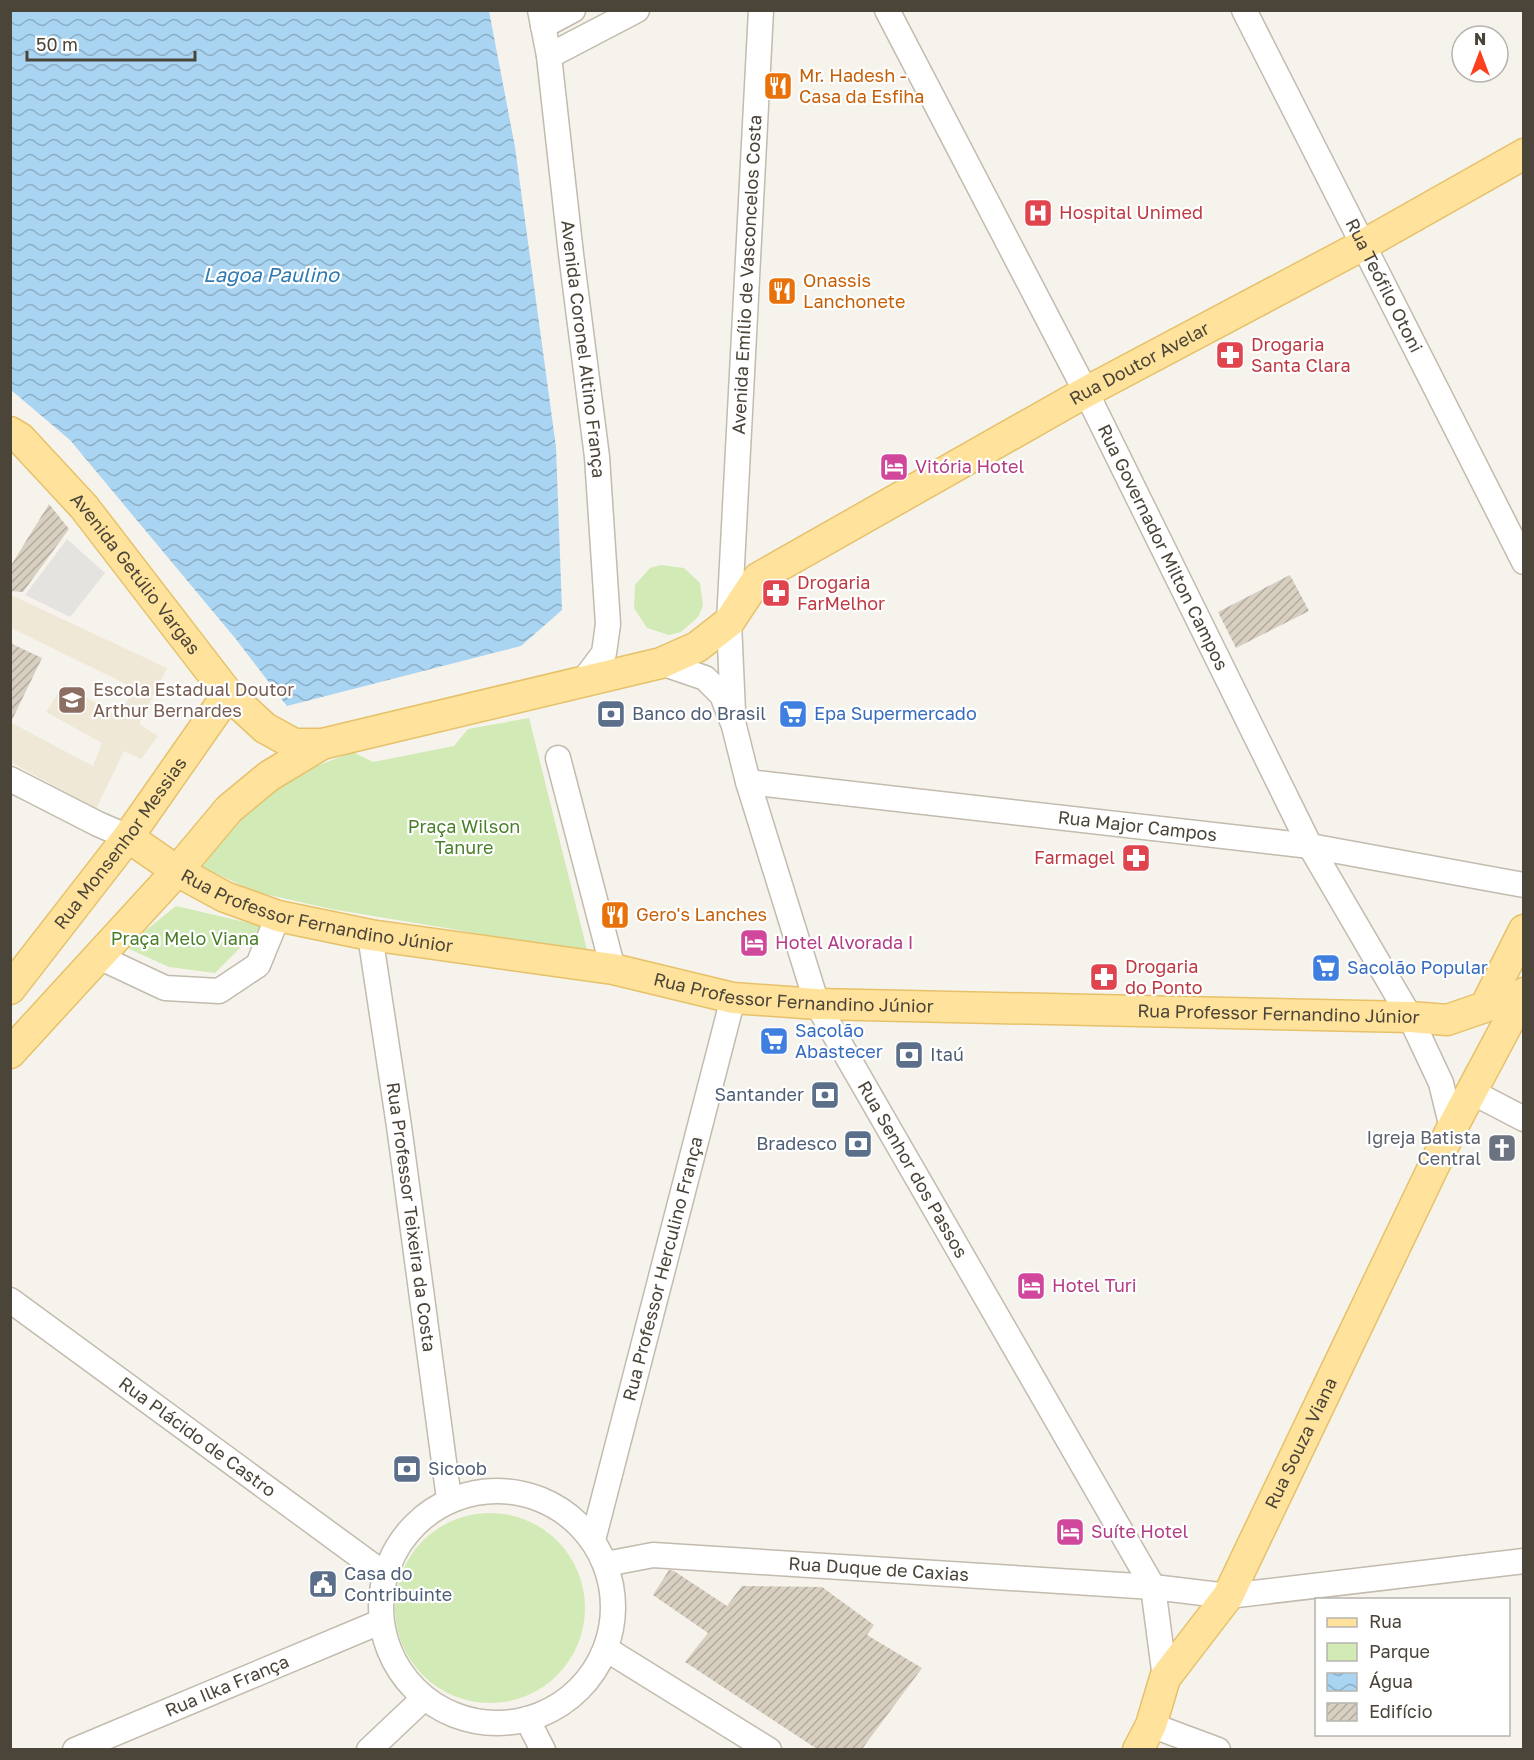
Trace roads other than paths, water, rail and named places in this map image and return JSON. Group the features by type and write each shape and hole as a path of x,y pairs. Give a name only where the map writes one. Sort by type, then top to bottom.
{"main road":[{"name":"Rua Doutor Avelar","path":"729,624 758,578 1086,392 1363,245 1524,153"},
{"name":"Avenida Getúlio Vargas","path":"10,432 20,438 84,507 228,694 265,728 294,744 322,744"},
{"path":"10,1053 177,871 229,809 269,776 322,744 661,663 697,647 729,624"},
{"name":"Rua Monsenhor Messias","path":"10,989 128,837 228,694"},
{"name":"Rua Professor Fernandino Júnior","path":"128,837 177,871 225,897 278,916 370,935 613,969 733,998 817,1004 1410,1017 1447,1020 1485,1007 1524,930"},
{"name":"Rua Souza Viana","path":"1144,1737 1166,1678 1228,1596 1452,1128 1524,993"}],"street":[{"path":"542,18 573,10"},
{"path":"549,56 637,10"},
{"name":"Avenida Emílio de Vasconcelos Costa","path":"729,624 761,10"},
{"name":"Rua Governador Milton Campos","path":"887,10 1086,392 1310,846 1410,1017"},
{"name":"Rua Teófilo Otoni","path":"1244,10 1524,562"},
{"name":"Avenida Coronel Altino França","path":"542,18 549,56 597,457 608,624 604,653 583,681"},
{"name":"Rua Senhor dos Passos","path":"729,624 734,726"},
{"name":"Rua Senhor dos Passos","path":"661,663 705,678 722,695 734,726 748,782 817,1004 1153,1587 1166,1678"},
{"path":"558,758 613,969"},
{"path":"10,779 128,837"},
{"name":"Rua Major Campos","path":"748,782 1310,846 1524,885"},
{"path":"99,957 165,988 219,991 258,965 278,916"},
{"name":"Rua Professor Teixeira da Costa","path":"370,935 399,1125 449,1498"},
{"name":"Rua Professor Herculino França","path":"593,1540 733,998"},
{"path":"1410,1017 1441,1083 1452,1128"},
{"path":"1472,1092 1524,1119"},
{"name":"Rua Plácido de Castro","path":"10,1300 384,1574"},
{"path":"502,1490 537,1497 568,1515 593,1540 606,1564 613,1592 613,1621 606,1649 593,1673 575,1694 553,1709 527,1719 491,1723 455,1716 424,1698 403,1677 388,1651 380,1622 384,1574 401,1538 430,1510 449,1498 475,1491 502,1490"},
{"name":"Rua Duque de Caxias","path":"606,1564 653,1555 1153,1587"},
{"path":"1153,1587 1228,1596 1524,1561"},
{"name":"Rua Ilka França","path":"75,1749 380,1622"},
{"path":"606,1649 769,1749"},
{"path":"369,1749 424,1698"},
{"path":"527,1719 543,1749"},
{"path":"1144,1737 1218,1749"}],"water":[{"name":"Lagoa Paulino","path":"10,11 489,11 515,147 556,447 562,610 521,646 287,706 235,638 70,440 11,390"}],"place":[{"name":"Mr. Hadesh - Casa da Esfiha","path":"778,86"},
{"name":"Hospital Unimed","path":"1038,213"},
{"name":"Onassis Lanchonete","path":"782,291"},
{"name":"Drogaria Santa Clara","path":"1230,355"},
{"name":"Vitória Hotel","path":"894,467"},
{"name":"Drogaria FarMelhor","path":"776,593"},
{"name":"Escola Estadual Doutor Arthur Bernardes","path":"72,700"},
{"name":"Banco do Brasil","path":"611,714"},
{"name":"Epa Supermercado","path":"793,714"},
{"name":"Farmagel","path":"1136,858"},
{"name":"Gero's Lanches","path":"615,915"},
{"name":"Hotel Alvorada I","path":"754,943"},
{"name":"Sacolão Popular","path":"1326,968"},
{"name":"Drogaria do Ponto","path":"1104,977"},
{"name":"Sacolão Abastecer","path":"774,1041"},
{"name":"Itaú","path":"909,1055"},
{"name":"Santander","path":"825,1095"},
{"name":"Bradesco","path":"858,1144"},
{"name":"Igreja Batista Central","path":"1502,1148"},
{"name":"Hotel Turi","path":"1031,1286"},
{"name":"Sicoob","path":"407,1469"},
{"name":"Suíte Hotel","path":"1070,1532"},
{"name":"Casa do Contribuinte","path":"323,1584"}],"park label":[{"name":"Praça Wilson Tanure","path":"464,837"},
{"name":"Praça Melo Viana","path":"185,939"}]}
